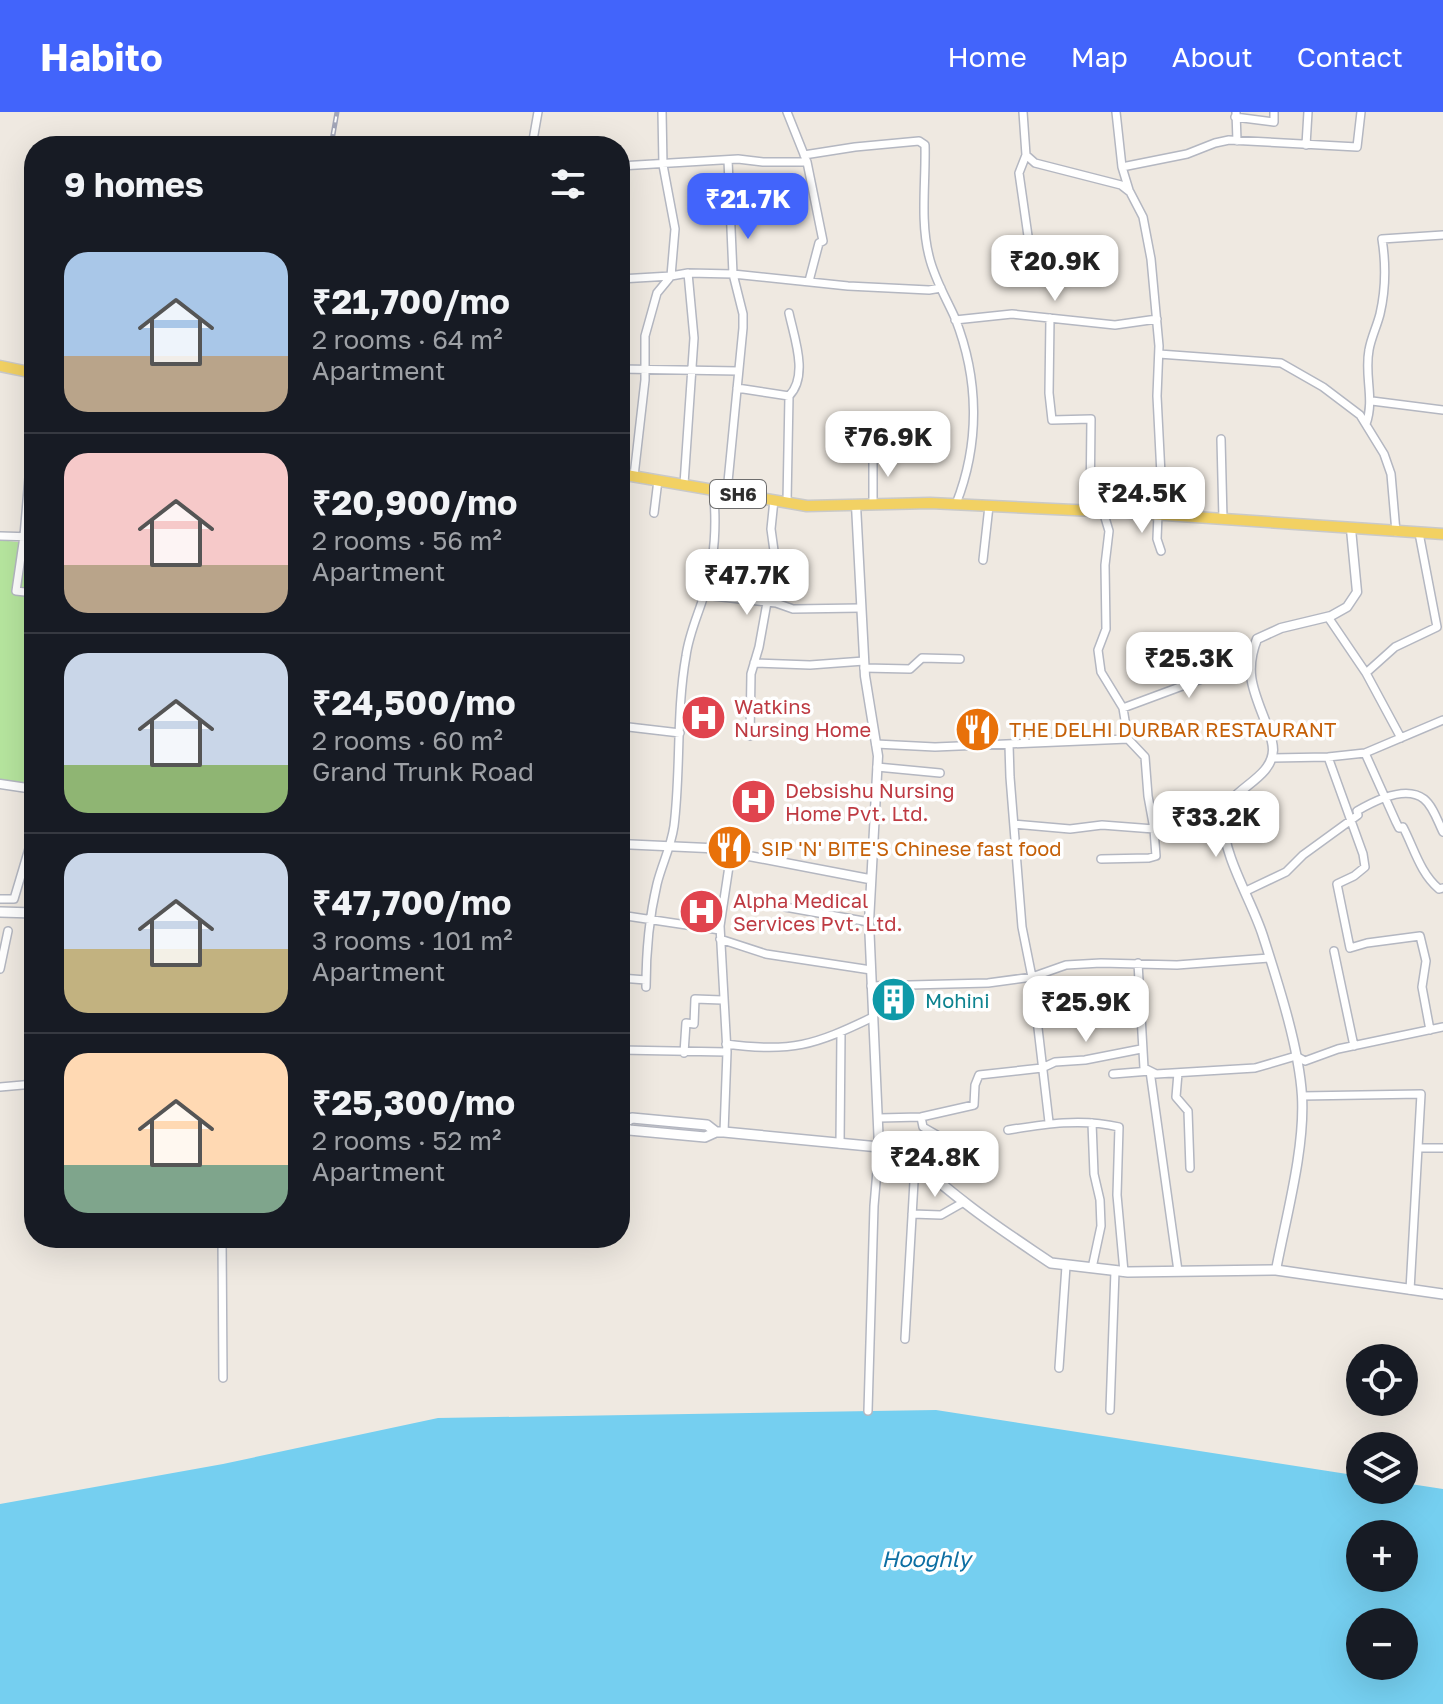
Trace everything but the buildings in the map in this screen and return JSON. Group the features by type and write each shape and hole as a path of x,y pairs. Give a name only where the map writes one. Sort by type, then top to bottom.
{"main road":[{"path":"0,366 24,371"},
{"name":"SH6","path":"630,475 807,506 956,504 1160,514 1443,534"},
{"path":"0,912 24,913"},
{"path":"630,1119 707,1125 720,1132 879,1147 898,1153 931,1173 964,1202 1051,1263 1120,1271 1276,1270 1370,1281 1443,1294"}],"street":[{"path":"534,136 538,112"},
{"path":"634,476 645,370 645,336 657,293 671,276 675,229 663,165 662,112"},
{"path":"787,112 805,159 823,241 819,243 809,281"},
{"path":"1023,112 1026,155 1019,173 1030,272"},
{"path":"1116,112 1122,167 1145,228 1151,259 1159,354 1160,514 1157,539 1161,551"},
{"path":"1237,141 1236,114 1274,122 1274,112"},
{"path":"1306,145 1308,112"},
{"path":"1122,167 1187,154 1215,143 1237,141 1357,147 1361,112"},
{"path":"630,166 805,159 855,147 923,142 928,255 955,320 970,369 975,418 970,458 956,504"},
{"path":"1026,155 1035,163 1089,175 1121,185 1130,192"},
{"path":"727,492 743,314 733,274 728,160"},
{"path":"1366,425 1372,401 1369,351 1384,287 1386,262 1382,239 1443,235"},
{"path":"630,278 688,273 733,274 848,286 941,288"},
{"path":"684,484 694,338 688,273"},
{"path":"787,502 789,396 798,383 798,354 789,313"},
{"path":"955,320 1012,314 1115,325 1157,319"},
{"path":"1050,318 1049,393 1052,420 1091,419 1090,510"},
{"path":"1159,354 1281,363 1323,387 1360,415 1384,454 1391,474 1396,532"},
{"path":"630,369 738,371"},
{"path":"737,388 789,396"},
{"path":"1372,401 1443,410"},
{"path":"1221,439 1223,519"},
{"path":"873,454 873,504"},
{"path":"654,513 658,480"},
{"path":"630,980 646,983 646,956 657,881 671,847 685,659 690,633 704,595 715,511 713,489"},
{"path":"750,736 751,674 775,558 771,529 774,500"},
{"path":"856,505 864,664 877,767 869,922 879,1147 874,1206 868,1411"},
{"path":"983,560 989,506"},
{"path":"1101,859 1156,856 1145,757 1128,739 1123,708 1101,672 1098,650 1106,629 1105,565 1109,531 1103,511"},
{"path":"1276,1270 1299,1142 1302,1096 1296,1056 1269,958 1226,840 1223,817 1230,803 1263,773 1272,758 1273,745 1251,680 1250,661 1257,639 1281,628 1328,617 1347,607 1357,592 1351,529"},
{"path":"1366,673 1395,647 1437,627 1419,533"},
{"path":"0,536 24,536 16,591 24,592"},
{"path":"704,595 765,601 793,609 861,608"},
{"path":"1328,617 1366,673 1401,738"},
{"path":"754,663 864,664 910,669 922,658 960,659"},
{"path":"1123,708 1250,661"},
{"path":"1272,758 1365,753 1443,720"},
{"path":"630,727 680,733"},
{"path":"876,744 935,747 1128,739"},
{"path":"1009,745 1022,927 1032,977 1049,1122"},
{"path":"1365,753 1399,828 1403,827 1432,884 1443,888"},
{"path":"1328,757 1365,867 1337,884 1350,948 1420,936 1426,961 1422,987 1430,1030"},
{"path":"877,767 940,773"},
{"path":"0,784 24,788"},
{"path":"1246,891 1286,872 1303,855 1349,822 1361,808 1386,797 1406,794 1421,796 1430,805 1443,832"},
{"path":"1014,824 1070,829 1102,825 1204,832 1226,840"},
{"path":"630,845 707,848 869,879"},
{"path":"720,1132 726,1048 720,934 731,853"},
{"path":"0,899 14,899 24,866"},
{"path":"785,907 869,922"},
{"path":"630,916 720,934 766,954 871,970"},
{"path":"0,969 8,931"},
{"path":"1334,951 1354,1046"},
{"path":"871,986 988,983 1032,977 1066,965 1177,965 1269,958"},
{"path":"1138,963 1144,1068 1156,1074 1255,1068 1296,1056 1305,1061 1354,1046 1443,1027"},
{"path":"684,1053 686,1023 694,1024 695,999 722,1000"},
{"path":"630,1050 684,1053 726,1048 776,1050 841,1033 873,1017"},
{"path":"840,1144 841,1033"},
{"path":"879,1118 921,1117 974,1105 979,1075 1042,1068 1055,1062 1085,1060 1141,1049"},
{"path":"1113,1074 1150,1071"},
{"path":"1150,1071 1178,1271"},
{"path":"1178,1073 1176,1097 1188,1111 1190,1168"},
{"path":"0,1087 24,1085"},
{"path":"1302,1096 1421,1094 1410,1290"},
{"path":"921,1117 923,1127 937,1135 941,1144 931,1173"},
{"path":"1008,1130 1049,1122 1119,1127 1117,1195 1120,1271 1110,1410"},
{"path":"1092,1123 1094,1174 1100,1200 1101,1226 1092,1268"},
{"path":"1419,1148 1443,1148"},
{"path":"905,1339 915,1164"},
{"path":"912,1214 941,1215 964,1202"},
{"path":"222,1248 223,1378"},
{"path":"1059,1368 1066,1266"}],"green space":[{"path":"0,540 24,543 24,784 0,783"}],"water":[{"name":"Hooghly","path":"936,1410 1346,1474 1346,1504 1418,1504 1418,1485 1443,1489 1443,1704 0,1704 0,1504 223,1464 438,1418"}],"railway":[{"path":"333,136 337,112"}],"place":[{"name":"Watkins Nursing Home","path":"703,718"},
{"name":"THE DELHI DURBAR RESTAURANT","path":"978,729"},
{"name":"Debsishu Nursing Home Pvt. Ltd.","path":"754,802"},
{"name":"SIP 'N' BITE'S Chinese fast food","path":"730,848"},
{"name":"Alpha Medical Services Pvt. Ltd.","path":"702,911"},
{"name":"Mohini","path":"894,1000"}]}
